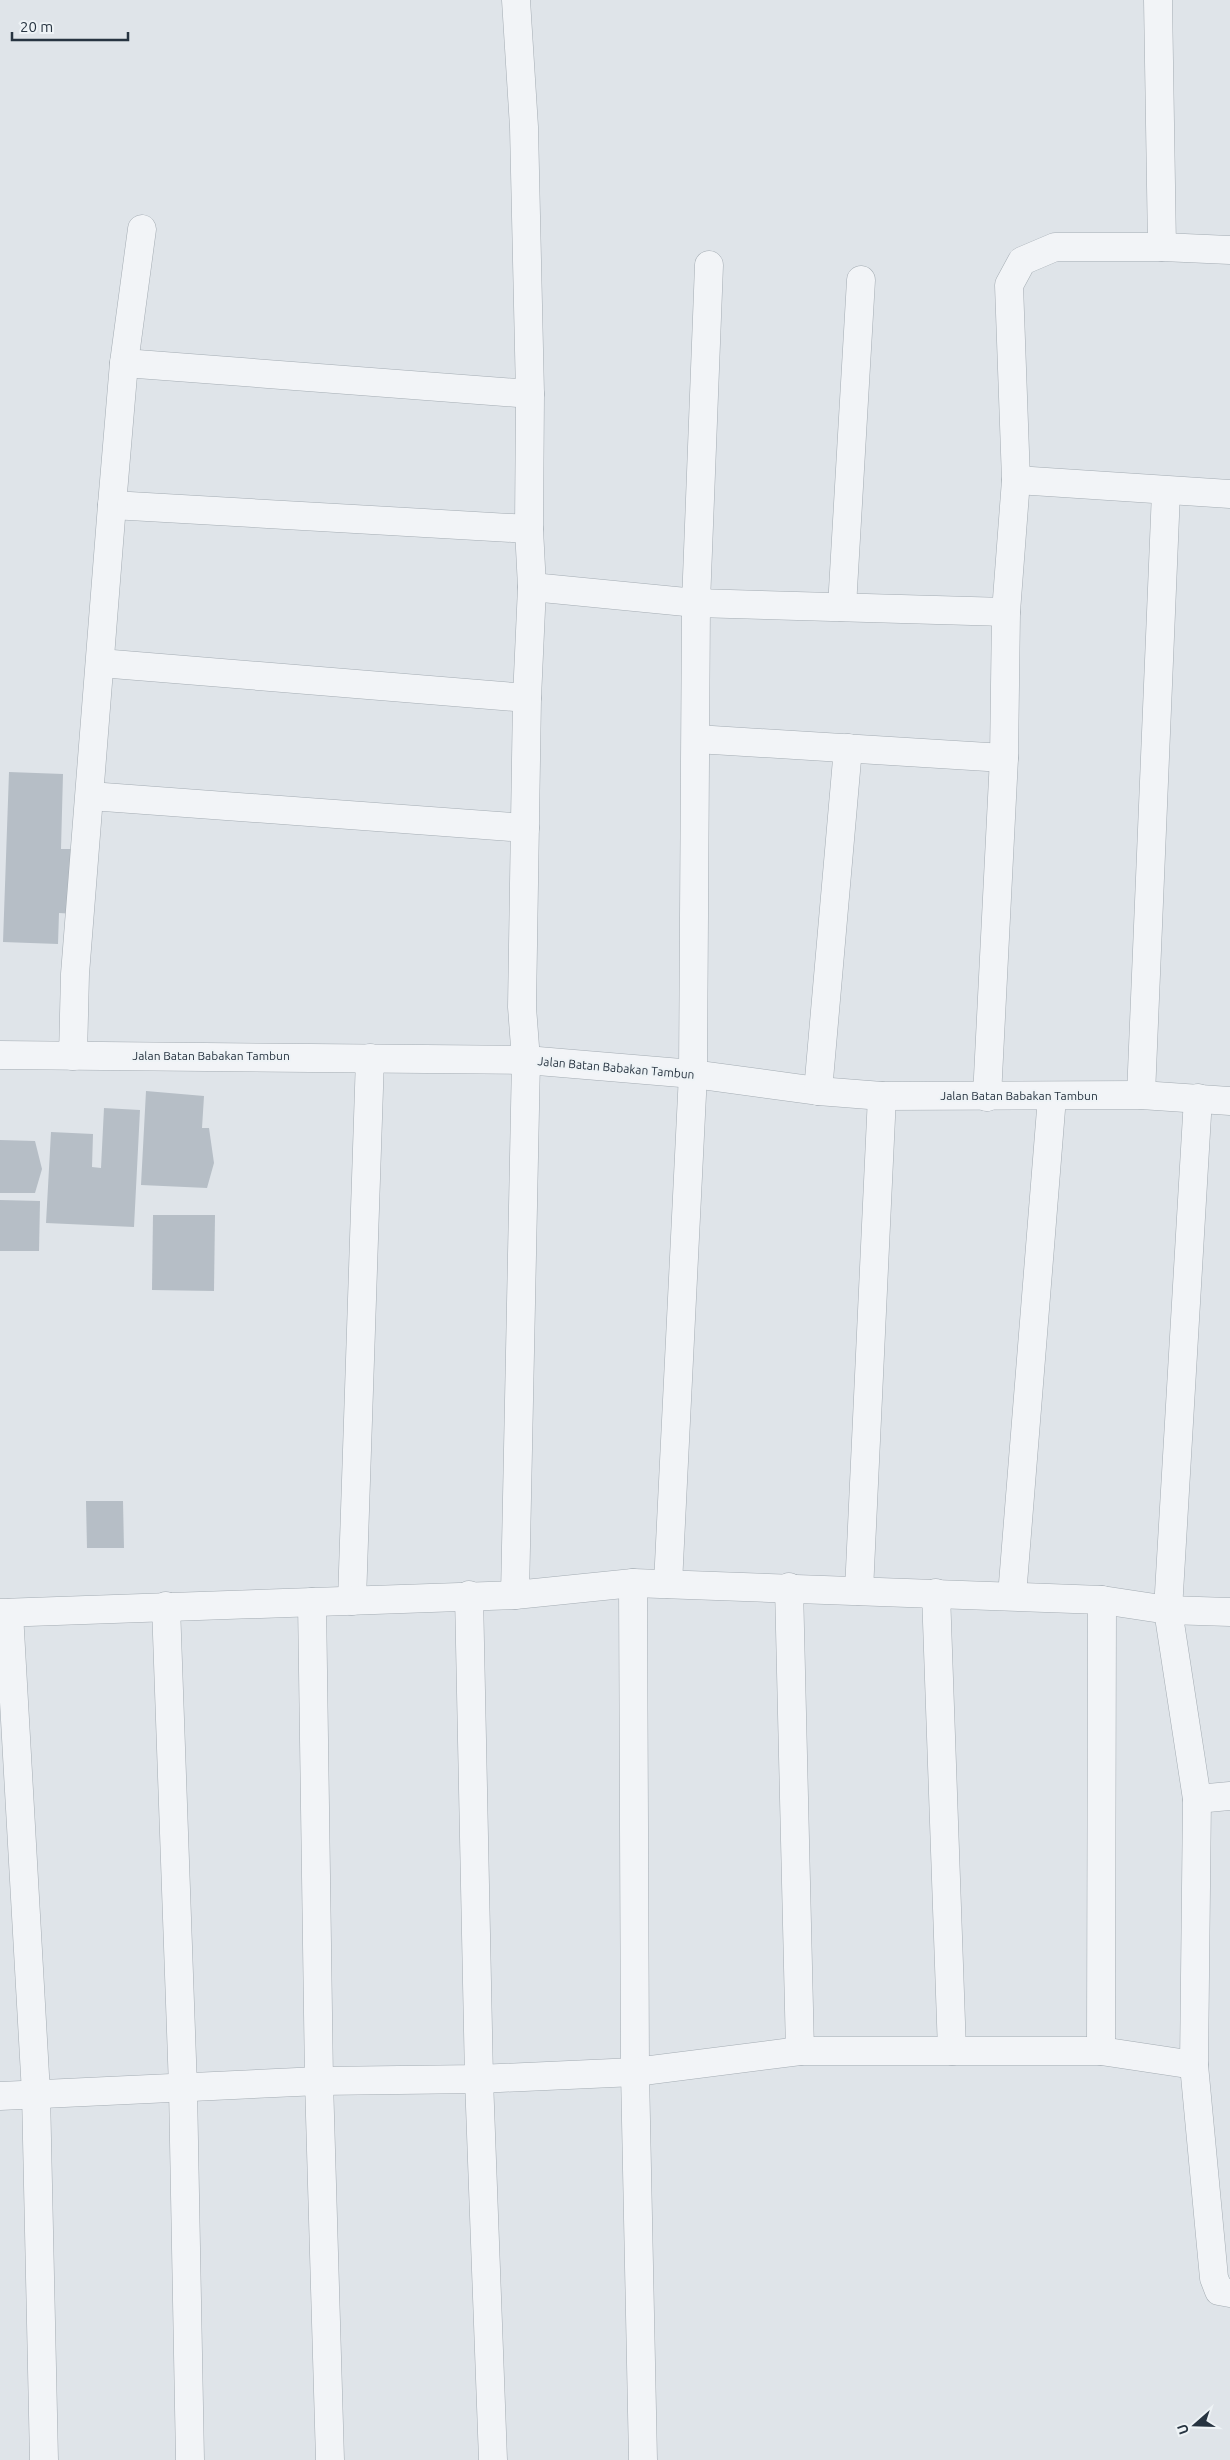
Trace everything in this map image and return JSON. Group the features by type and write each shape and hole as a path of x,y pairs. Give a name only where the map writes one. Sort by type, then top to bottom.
{"street":[{"path":"515,1595 526,1060 522,1007 527,698 532,588 529,529 530,394 524,137 516,0"},
{"path":"1158,0 1162,247"},
{"path":"73,1056 75,974 112,505 124,363 142,229"},
{"path":"987,1097 1004,758 1006,612 1016,480 1009,285 1022,261 1055,247 1162,247 1230,250"},
{"path":"668,1584 693,1074 696,602 709,265"},
{"path":"842,607 861,280"},
{"path":"124,363 530,394"},
{"path":"1016,480 1166,492 1230,494"},
{"path":"1141,1095 1166,492"},
{"path":"112,505 529,529"},
{"path":"532,588 696,602 1006,612"},
{"path":"100,663 527,698"},
{"path":"696,739 1004,758"},
{"path":"818,1091 848,748"},
{"path":"90,796 525,828"},
{"name":"Jalan Batan Babakan Tambun","path":"0,1055 526,1060 693,1074 818,1091 882,1096 1052,1097 1141,1095 1230,1101"},
{"path":"352,1600 370,1058"},
{"path":"859,1591 882,1096"},
{"path":"1012,1596 1052,1097"},
{"path":"1198,1098 1168,1610 1197,1799 1194,2064 1214,2278 1220,2291 1230,2293"},
{"path":"633,1583 635,2072 643,2460"},
{"path":"44,2460 36,2093 4,1613 96,1611 166,1606 469,1595 515,1595 633,1583 936,1592 1102,1600 1168,1610 1230,1612"},
{"path":"790,1587 800,2052"},
{"path":"936,1592 952,2051"},
{"path":"469,1595 479,2079 493,2460"},
{"path":"1101,2051 1102,1600"},
{"path":"312,1602 319,2081 330,2460"},
{"path":"166,1606 183,2088 190,2460"},
{"path":"1197,1799 1230,1796"},
{"path":"0,2096 319,2081 479,2079 635,2072 800,2052 1101,2051 1194,2064"}],"building":[{"path":"9,772 63,774 61,849 78,849 76,914 59,913 58,944 3,942"},
{"path":"146,1091 204,1096 202,1128 209,1128 214,1163 207,1188 141,1185"},
{"path":"104,1108 140,1110 134,1227 46,1223 51,1132 93,1134 92,1167 101,1168"},
{"path":"0,1140 35,1141 42,1169 35,1193 0,1193"},
{"path":"0,1200 40,1201 39,1251 0,1251"},
{"path":"153,1215 215,1215 214,1291 152,1290"},
{"path":"86,1501 123,1501 124,1548 87,1548"}]}
